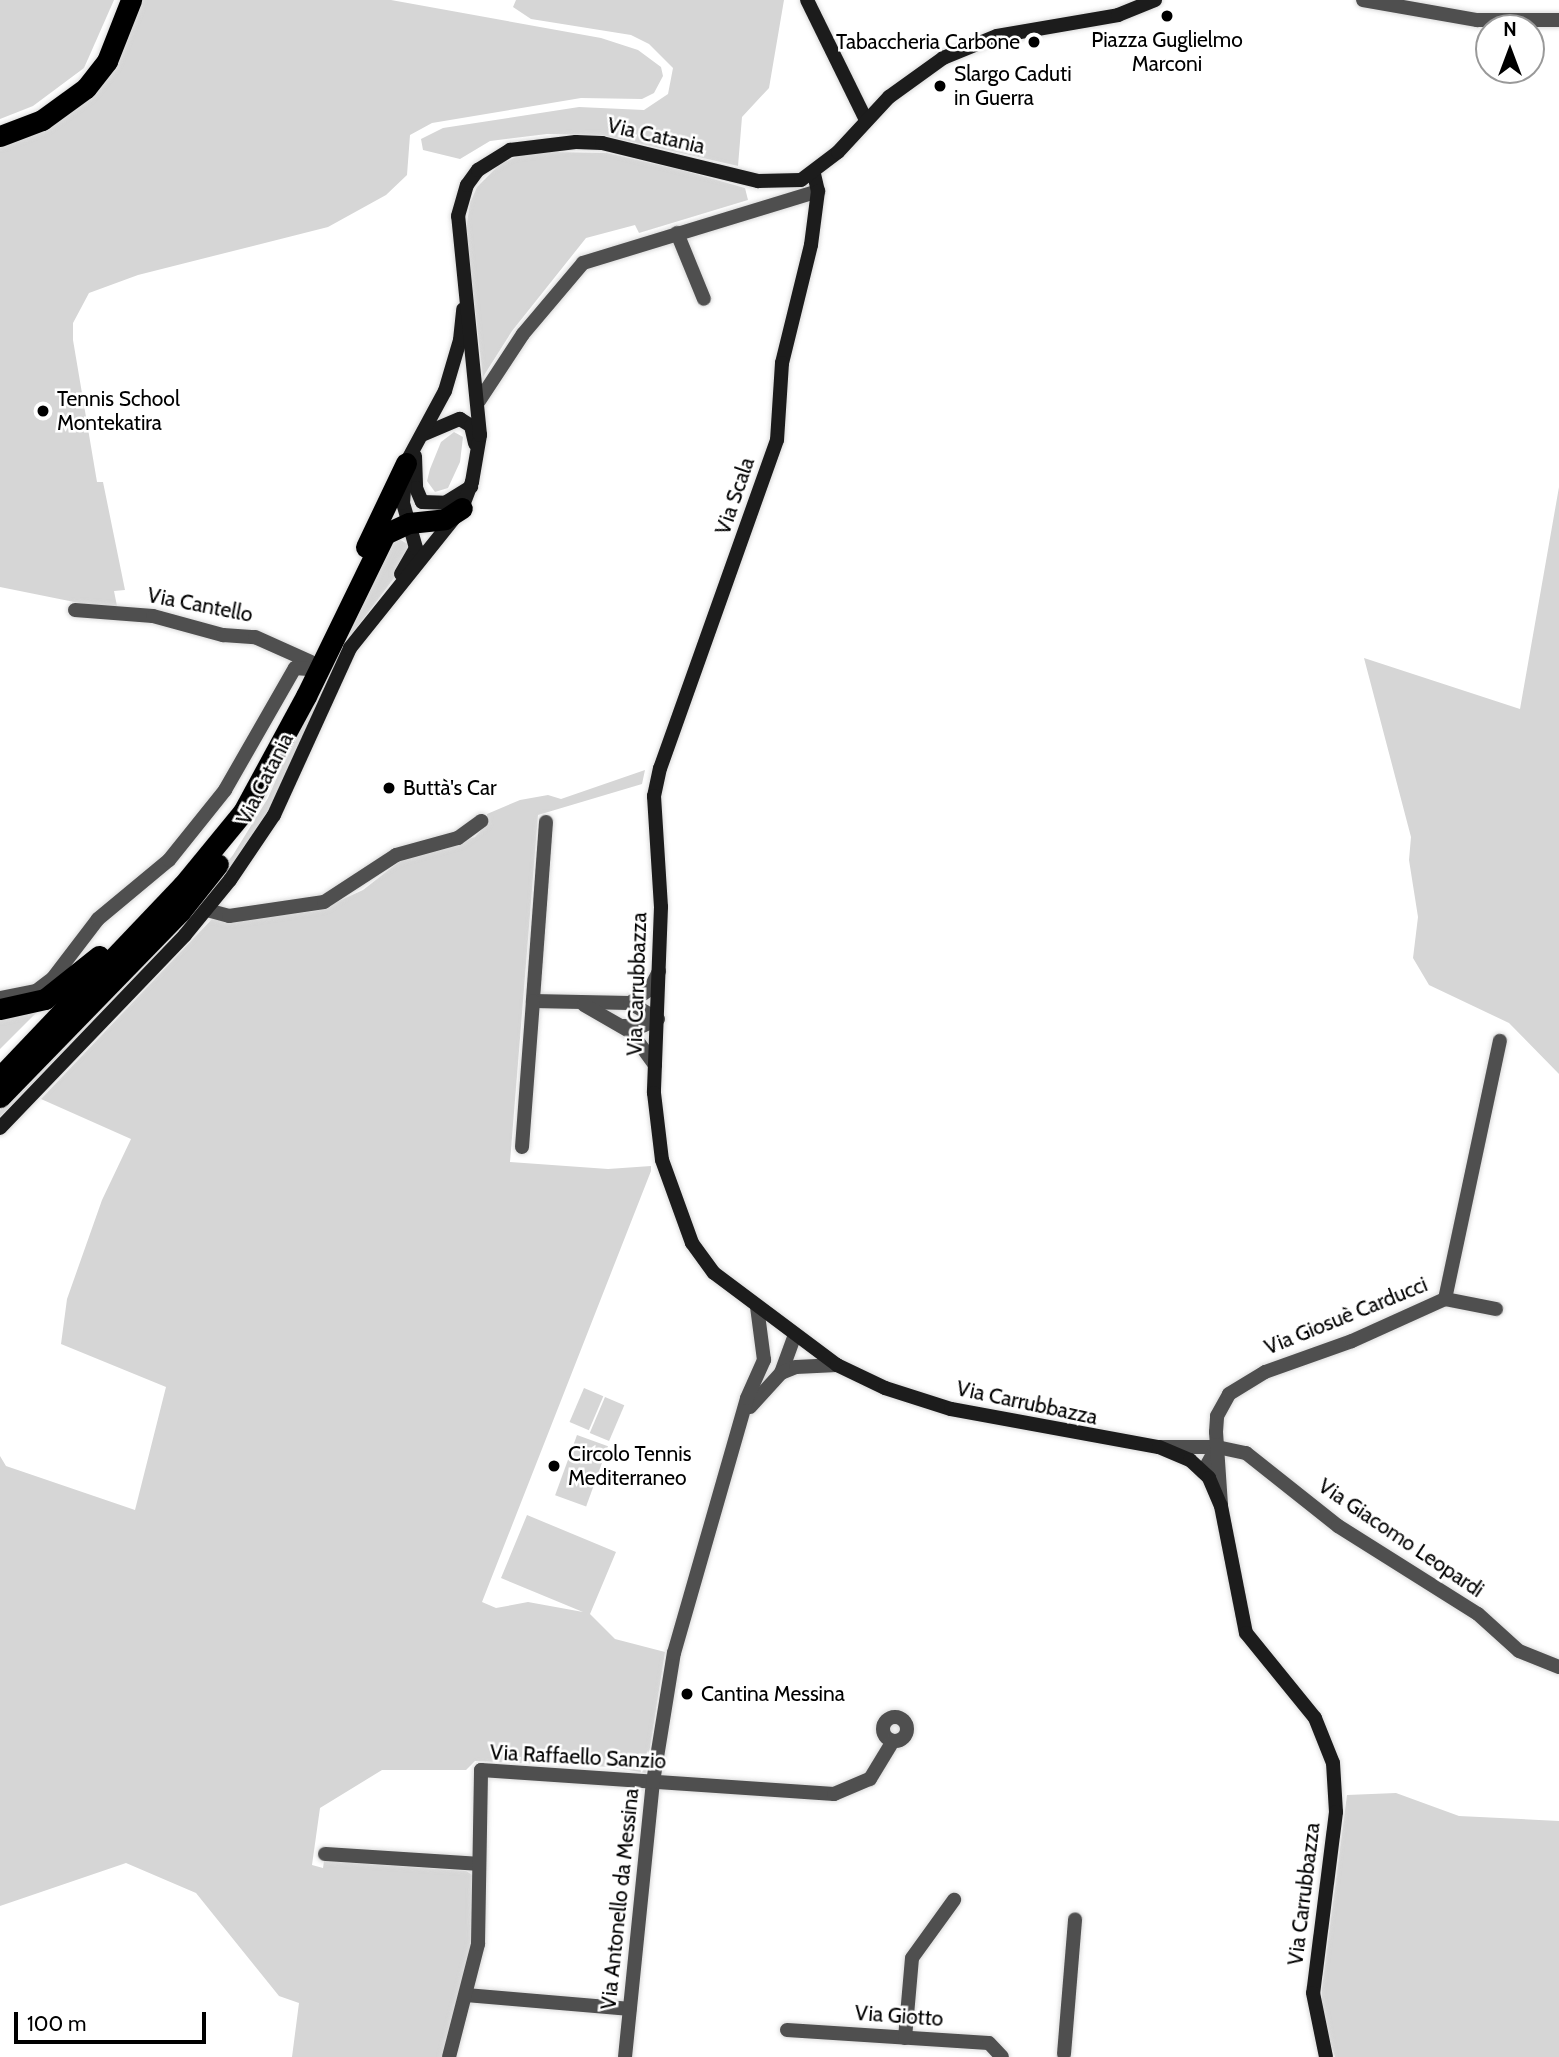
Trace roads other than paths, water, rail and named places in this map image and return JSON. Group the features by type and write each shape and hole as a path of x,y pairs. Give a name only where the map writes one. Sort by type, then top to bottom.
{"highway":[{"path":"0,128 38,113 80,83 100,57 123,0"},
{"path":"0,136 42,120 86,88 107,61 131,0"},
{"path":"0,1063 187,871 241,800 414,448"},
{"path":"0,1097 199,890 270,780 306,696 377,545 385,534 409,523 445,519 462,508"},
{"path":"0,1077 213,852 254,793 306,696"},
{"path":"0,1009 32,1005 58,991 136,925"}],"main road":[{"path":"807,0 865,118"},
{"path":"814,174 865,118 917,76 965,48 997,36 1155,0"},
{"name":"Via Catania","path":"0,1128 207,909 274,815 340,669 372,619 405,584 462,508 480,449 480,401 462,271 458,216 467,185 487,162 525,146 603,143 758,181 794,181 814,174"},
{"name":"Via Scala","path":"654,823 660,768 777,440 782,363 811,244 818,191 814,174"},
{"path":"372,619 414,555 409,523 402,503 414,448 455,361 463,316 462,271"},
{"path":"453,419 466,421 474,439 472,482 445,503 422,502 416,488 414,448 453,419"},
{"name":"Via Carrubbazza","path":"654,823 662,907 655,1065 657,1138 692,1243 714,1273 794,1337 837,1365 885,1388 951,1409 1065,1434 1159,1447 1178,1453 1203,1472 1221,1506 1246,1633 1315,1718 1333,1763 1336,1812 1313,1993 1326,2057"}],"street":[{"path":"1363,0 1477,20 1559,20"},
{"path":"480,401 523,334 573,271 594,257 818,191"},
{"path":"677,233 704,299"},
{"name":"Via Cantello","path":"75,610 153,616 223,635 256,637 309,666"},
{"name":"Via Catania","path":"0,998 36,990 53,978 98,919 169,860 225,790 295,668 309,666"},
{"path":"207,909 229,916 324,902 396,855 458,838 481,821"},
{"path":"522,1147 546,822"},
{"path":"630,1003 650,989 660,970"},
{"path":"533,1001 630,1003 658,1019"},
{"path":"583,1004 622,1026 642,1042 655,1065"},
{"path":"622,1026 642,1026 658,1019"},
{"name":"Via Giosuè Carducci","path":"1221,1506 1217,1416 1229,1394 1244,1383 1445,1299 1500,1041"},
{"path":"1445,1299 1496,1309"},
{"path":"757,1307 764,1360"},
{"path":"743,1421 747,1398 764,1360 794,1337"},
{"path":"781,1373 794,1337"},
{"path":"743,1421 755,1397 781,1373 796,1367 837,1365"},
{"name":"Via Antonello da Messina","path":"625,2057 653,1782 674,1653 743,1421"},
{"name":"Via Giacomo Leopardi","path":"1159,1447 1217,1447 1246,1453 1338,1526 1478,1614 1519,1651 1559,1667"},
{"path":"1203,1472 1217,1447"},
{"path":"1203,1472 1246,1453"},
{"name":"Via Raffaello Sanzio","path":"449,2057 478,1944 481,1770 849,1792 870,1779 893,1741"},
{"path":"325,1853 478,1864"},
{"path":"905,2038 912,1958 954,1900"},
{"path":"1063,2056 1075,1919"},
{"path":"467,1995 629,2009"},
{"name":"Via Giotto","path":"787,2030 989,2043 1002,2057"}],"place":[{"name":"Piazza Guglielmo Marconi","path":"1167,16"},
{"name":"Tabaccheria Carbone","path":"1034,42"},
{"name":"Slargo Caduti in Guerra","path":"940,86"},
{"name":"Tennis School Montekatira","path":"43,411"},
{"name":"Buttà's Car","path":"389,788"},
{"name":"Circolo Tennis Mediterraneo","path":"554,1466"},
{"name":"Cantina Messina","path":"687,1694"}]}
